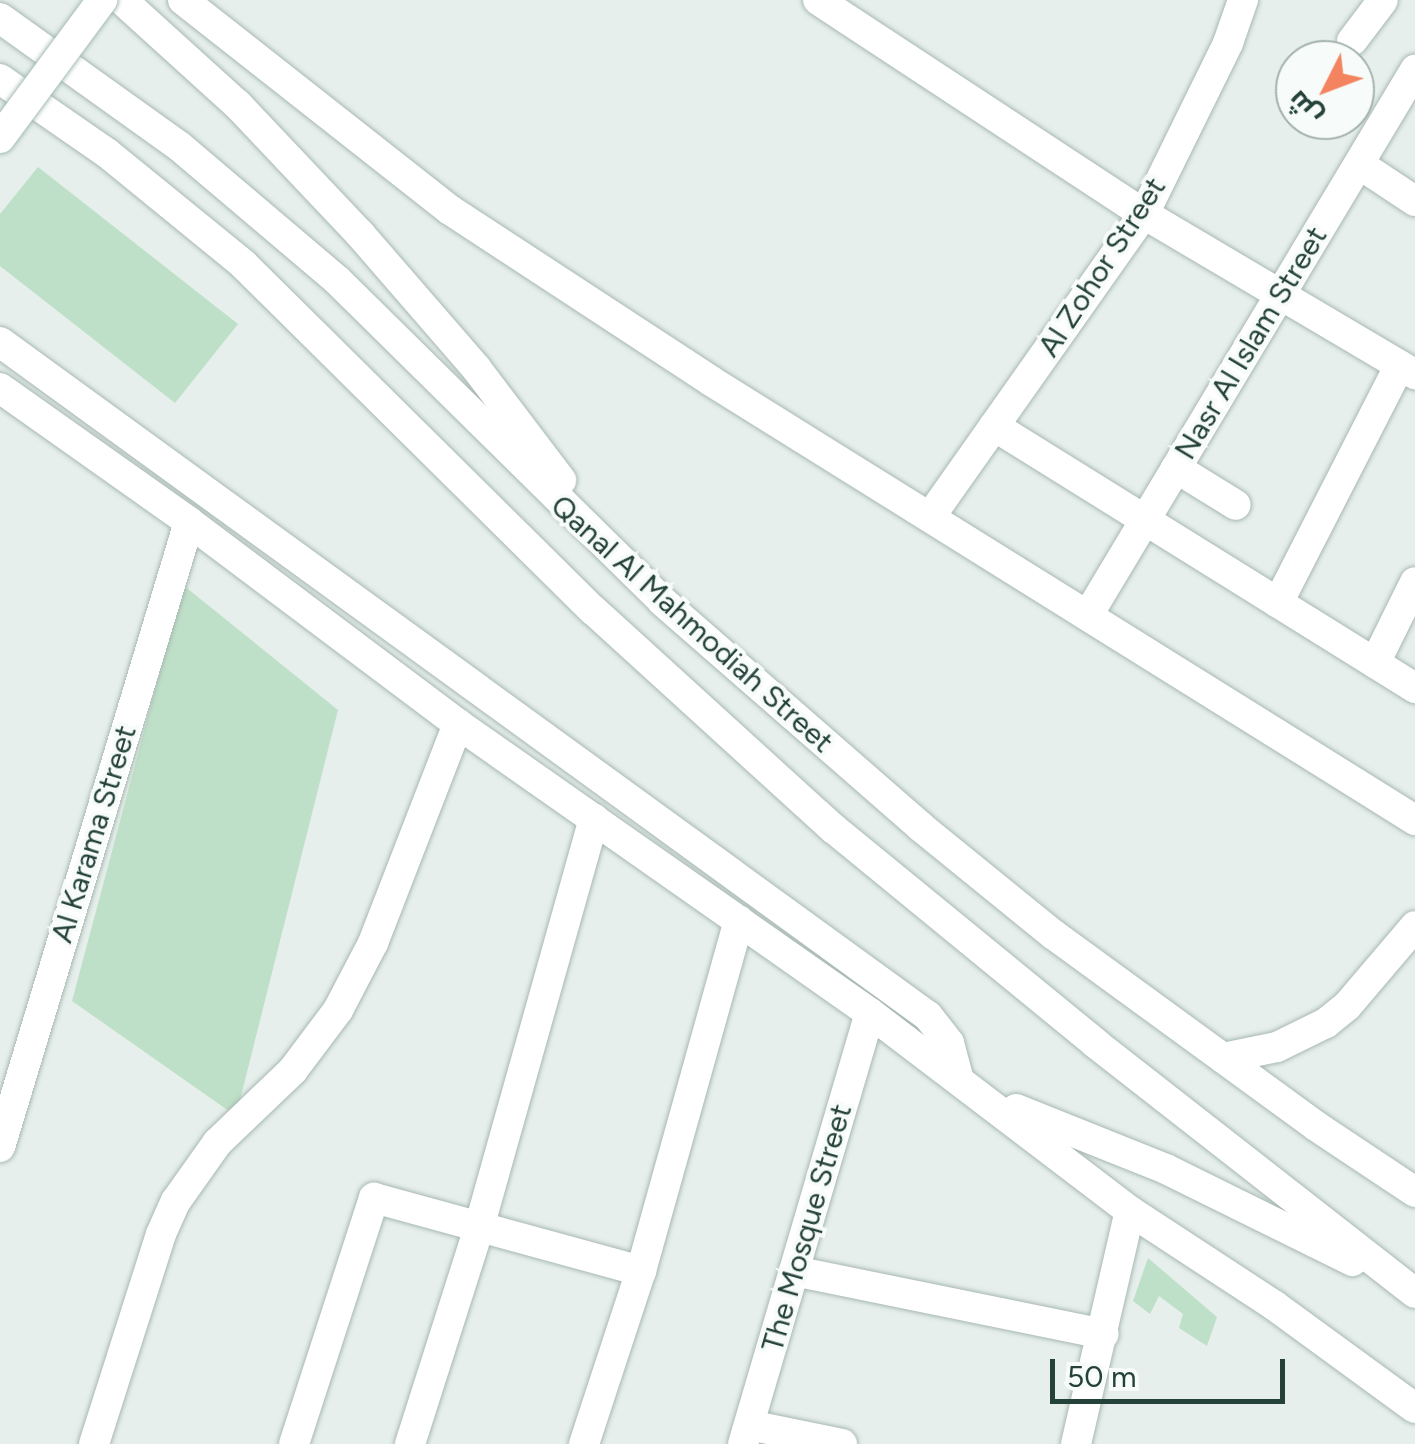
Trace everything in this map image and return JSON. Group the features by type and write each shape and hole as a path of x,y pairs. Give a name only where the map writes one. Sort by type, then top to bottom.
{"street":[{"path":"0,138 102,0"},
{"path":"122,0 238,106 372,247 662,601"},
{"path":"818,0 1144,214 1408,370 1278,603"},
{"name":"Al Zohor Street","path":"930,517 1144,214 1228,42 1243,0"},
{"path":"1353,40 1383,0"},
{"path":"185,1 450,210 930,517 1415,820"},
{"name":"Qanal Al Mahmodiah Street","path":"0,18 179,146 338,280 662,601 920,828 1054,935 1415,1192"},
{"name":"Nasr Al Islam Street","path":"1088,615 1414,77"},
{"name":"Qanal Al Mahmodiah Street","path":"0,79 107,153 243,264 480,500 708,718 834,830 1080,1031 1412,1290"},
{"path":"1358,164 1415,201"},
{"path":"0,342 928,1016 949,1043 958,1077"},
{"path":"0,388 188,522 458,724 958,1077 1130,1211 1275,1306 1415,1408"},
{"path":"994,426 1415,688"},
{"path":"1176,468 1236,505"},
{"name":"Al Karama Street","path":"0,1147 188,522"},
{"path":"1375,663 1415,582"},
{"path":"94,1444 160,1234 176,1201 217,1143 293,1070 338,1010 373,943 458,724"},
{"path":"410,1444 480,1224 594,820"},
{"path":"584,1444 641,1271 738,920"},
{"path":"1223,1058 1277,1048 1326,1023 1347,1006 1415,926"},
{"name":"The Mosque Street","path":"746,1434 870,1013"},
{"path":"985,1097 1166,1169 1412,1290"},
{"path":"294,1444 371,1200 382,1196 641,1271"},
{"path":"1076,1444 1130,1211"},
{"path":"794,1271 1104,1334"},
{"path":"746,1434 842,1444"}],"green space":[{"path":"38,167 238,324 175,403 0,266 0,214"},
{"path":"183,585 338,710 236,1116 72,1001"},
{"path":"1148,1258 1217,1317 1207,1346 1179,1328 1183,1314 1159,1296 1150,1314 1133,1301"}]}
